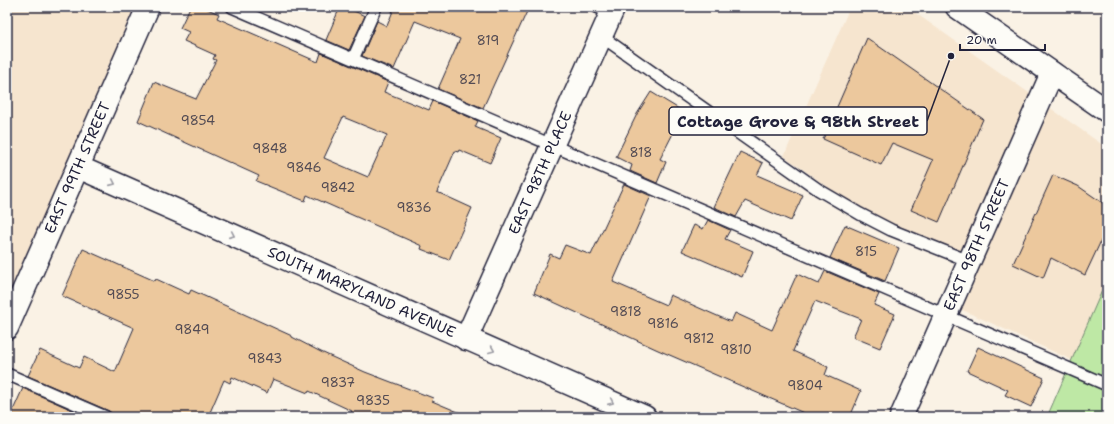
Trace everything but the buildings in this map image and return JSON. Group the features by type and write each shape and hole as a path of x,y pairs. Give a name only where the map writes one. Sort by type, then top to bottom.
{"street":[{"name":"EAST 99TH STREET","path":"7,328 148,7"},
{"path":"957,7 1107,111"},
{"name":"EAST 98TH PLACE","path":"466,339 601,36 607,9"},
{"name":"EAST 98TH STREET","path":"901,417 1052,73"},
{"name":"SOUTH MARYLAND AVENUE","path":"78,167 646,417"}],"lane":[{"path":"232,7 1107,385"},
{"path":"353,59 376,7"},
{"path":"601,36 819,190 891,230 969,261"},
{"path":"7,374 106,417"}],"shaded area":[{"path":"7,7 136,7 7,301"},
{"path":"850,7 907,7 1107,148 1107,279 1072,360 956,307 975,259 860,210 784,156"}],"green space":[{"path":"1107,279 1107,417 1047,417"}],"place":[{"name":"Cottage Grove & 98th Street","path":"951,56"}]}
